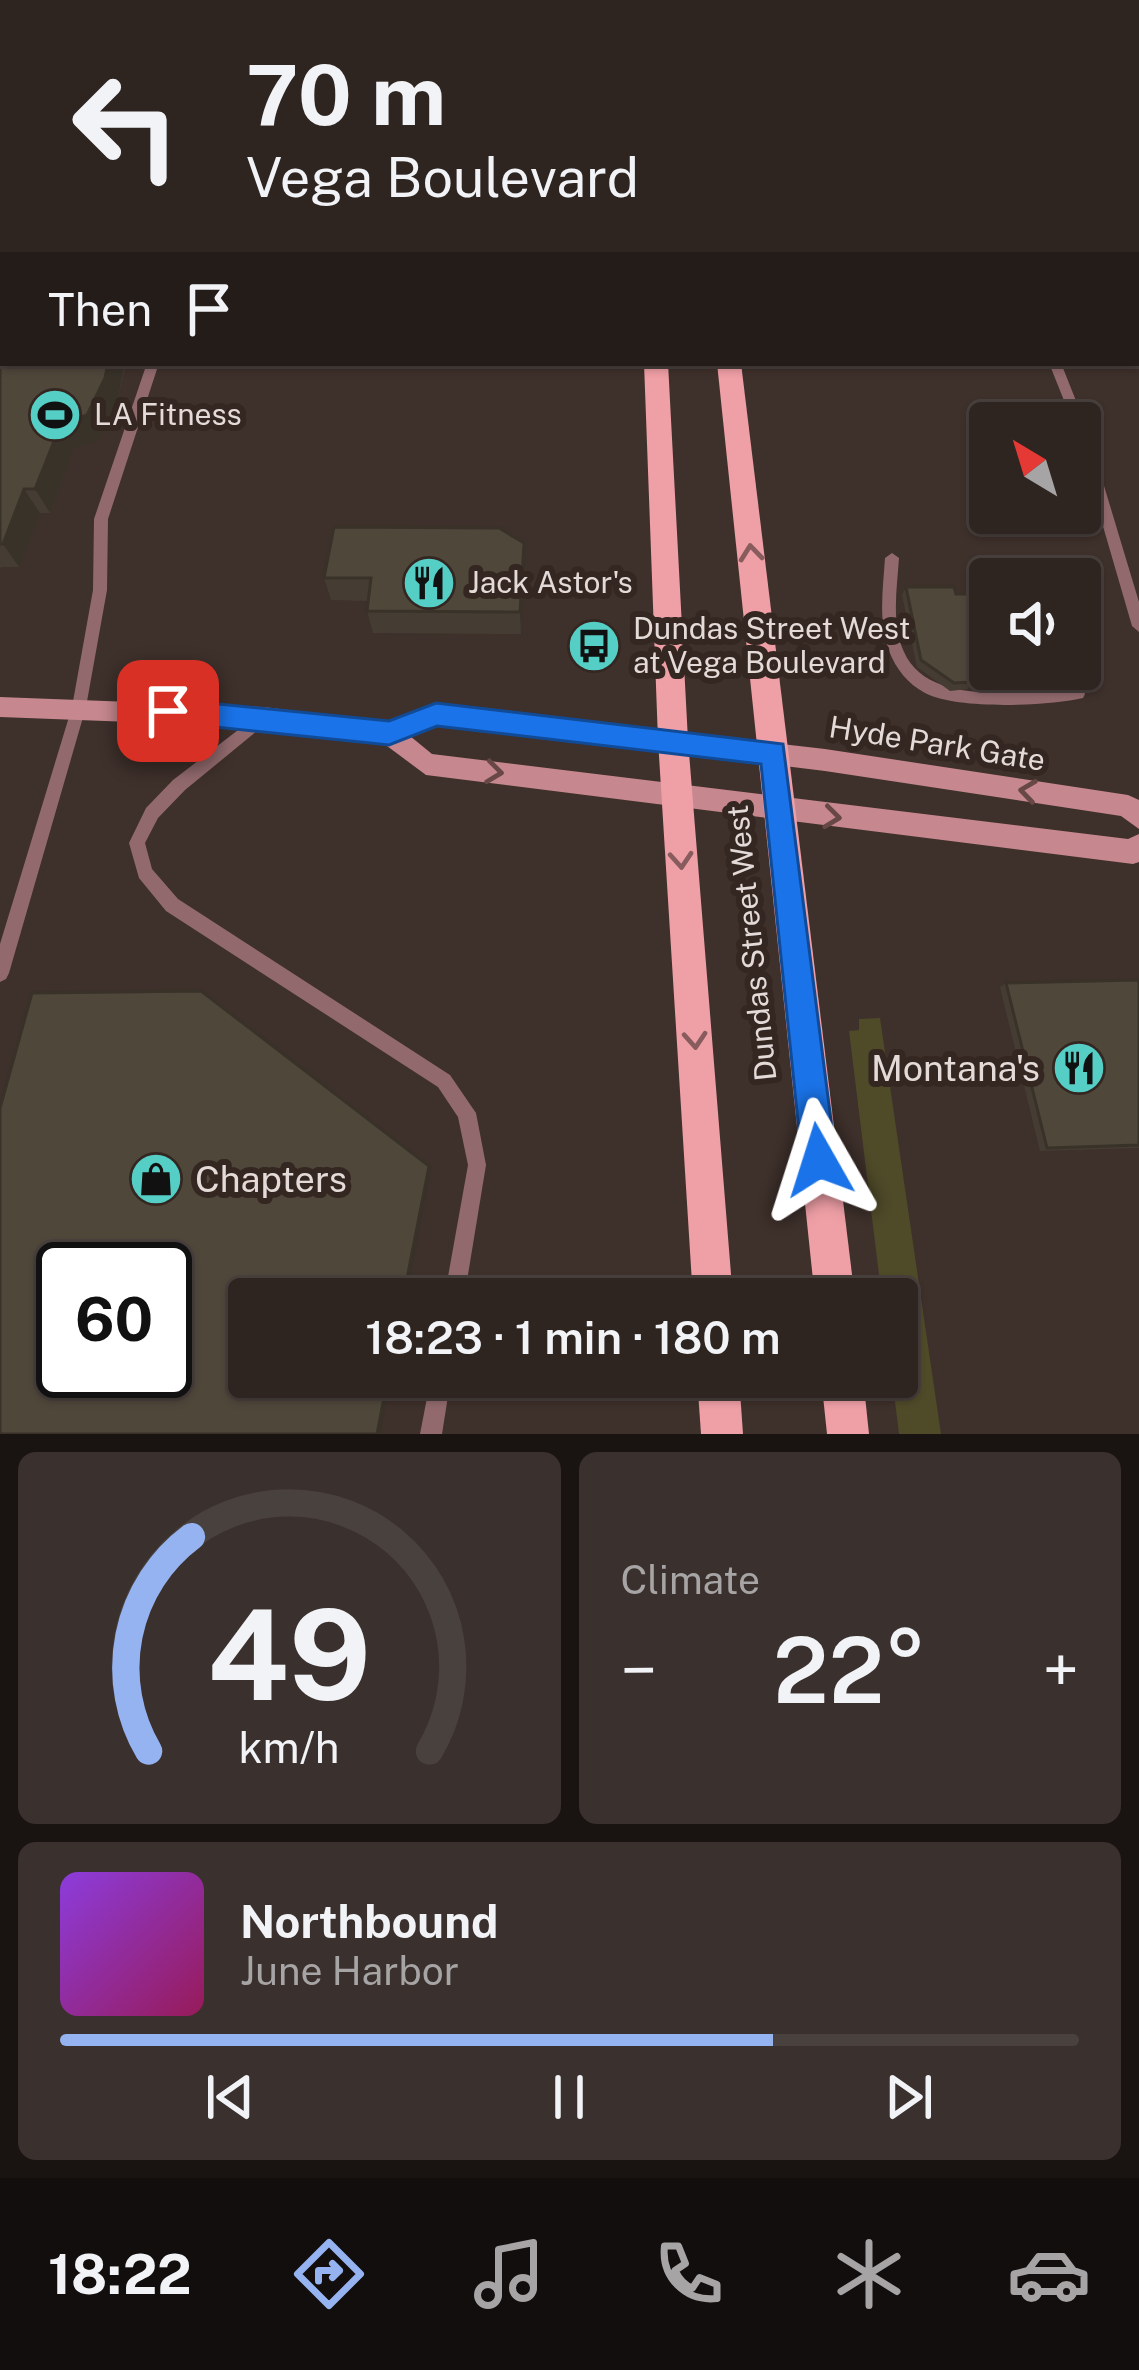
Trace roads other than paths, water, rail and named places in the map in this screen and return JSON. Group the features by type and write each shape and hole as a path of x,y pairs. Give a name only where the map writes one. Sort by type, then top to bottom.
{"main road":[{"name":"Dundas Street West","path":"656,366 676,796 711,1278"},
{"name":"Dundas Street West","path":"729,366 833,1278"},
{"path":"719,1398 722,1434"},
{"path":"844,1398 848,1434"}],"street":[{"path":"0,707 263,717 389,733 426,764 1132,852 1139,846"},
{"name":"Hyde Park Gate","path":"389,733 436,714 673,740 1128,806 1139,817"}],"lane":[{"path":"0,973 79,707 100,590 101,519 152,366"},
{"path":"1056,366 1070,402"},
{"path":"1101,498 1139,626"},
{"path":"892,558 887,598 897,647 904,672 921,688 947,696 1078,694"},
{"path":"263,717 152,813 136,843 146,873 172,905 444,1081 467,1113 477,1165 458,1278"},
{"path":"431,1434 437,1398"}],"place":[{"name":"LA Fitness","path":"55,415"},
{"name":"Jack Astor's","path":"429,583"},
{"name":"Dundas Street West at Vega Boulevard","path":"594,646"},
{"name":"Montana's","path":"1079,1068"},
{"name":"Chapters","path":"156,1179"}]}
